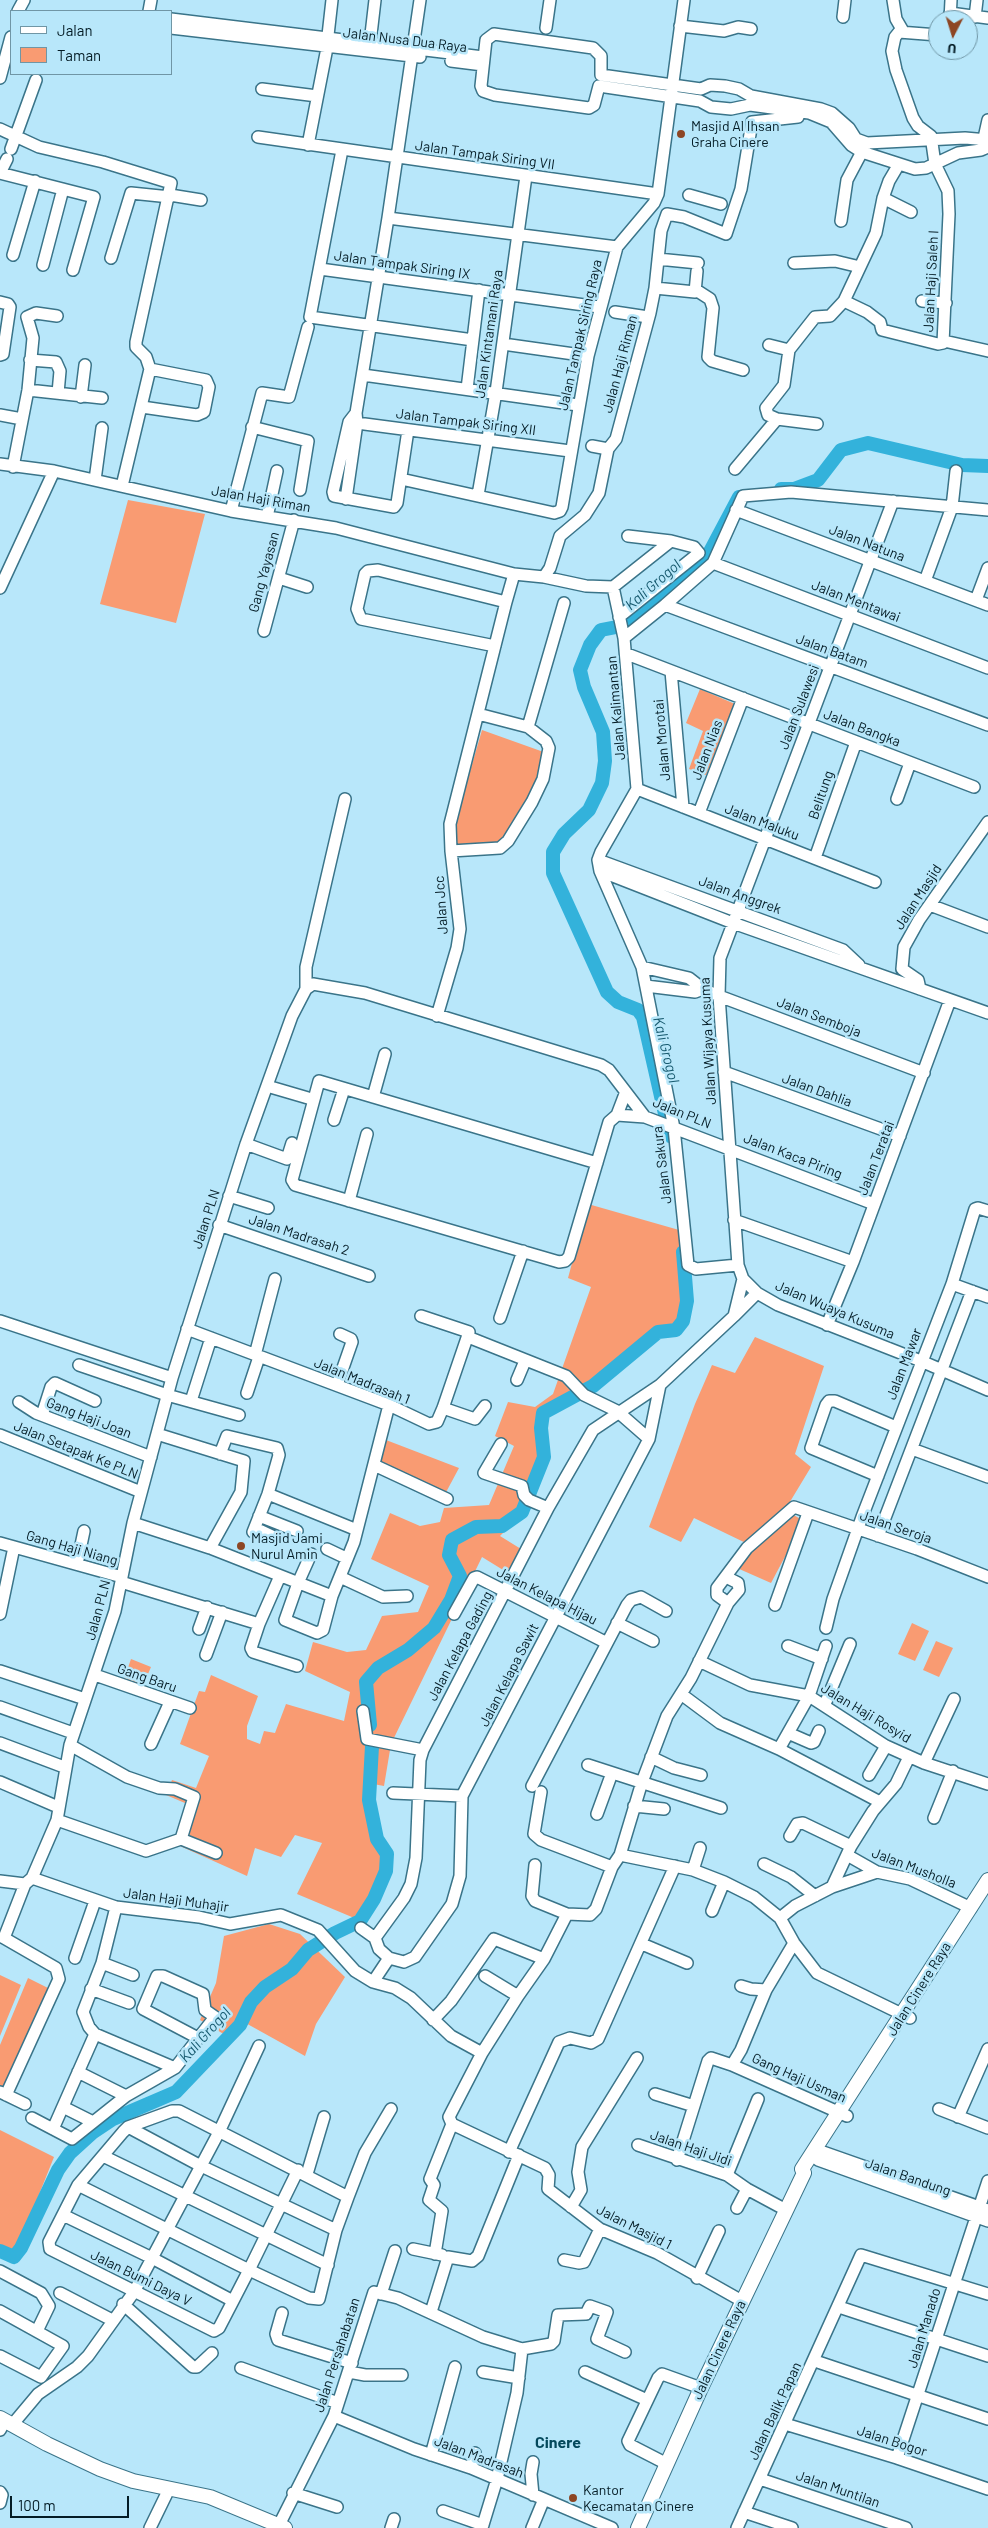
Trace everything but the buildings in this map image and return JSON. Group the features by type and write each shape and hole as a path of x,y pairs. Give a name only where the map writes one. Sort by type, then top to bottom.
{"main road":[{"name":"Jalan Cinere Raya","path":"907,2016 988,1880"},
{"name":"Jalan Cinere Raya","path":"804,2174 810,2173 844,2114 988,1892"},
{"name":"Jalan Cinere Raya","path":"638,2528 699,2387 804,2174 802,2169 844,2114"},
{"path":"4,2423 100,2469 133,2481 210,2497 282,2526"}],"street":[{"path":"308,145 328,41 332,0"},
{"path":"370,43 375,0"},
{"path":"408,430 397,503 394,507 334,496 333,492 349,422 357,418 398,157 420,0"},
{"path":"546,28 550,0"},
{"path":"684,0 656,198 667,214 684,217 721,233 728,232 741,190 752,122 801,116 810,110"},
{"path":"844,17 845,0"},
{"path":"893,0 896,19 903,31"},
{"name":"Jalan Nusa Dua Raya","path":"172,19 483,61"},
{"path":"680,26 724,31 738,27 751,28"},
{"name":"Jalan Nusa Dua Raya","path":"172,28 370,43 413,52"},
{"path":"928,34 903,31 896,34 892,46 896,70 915,122 930,134 933,140"},
{"name":"Jalan Nusa Dua Raya","path":"494,34 593,48 601,56 600,80 594,105 589,108 495,95 483,91 481,86 483,61 486,40 494,34"},
{"path":"0,78 3,59 10,40"},
{"path":"36,80 18,135 0,173 94,197 73,270"},
{"path":"600,80 700,95"},
{"path":"700,95 710,85 725,86 739,89 751,100"},
{"path":"262,89 317,96"},
{"path":"700,95 706,106 726,108 751,100 810,110 831,122 852,145 864,147 933,140 987,142"},
{"path":"864,147 899,164 919,169 958,153 981,150 987,142 988,120"},
{"path":"0,129 18,135 39,147 168,180 172,187 136,342 136,347 146,357 150,369 122,486"},
{"name":"Jalan Tampak Siring VII","path":"258,138 526,176 656,198"},
{"name":"Jalan Haji Saleh I","path":"844,301 867,312 880,322 882,330 938,344 944,340 949,199 946,186 935,164 933,140"},
{"path":"841,222 846,180 864,147"},
{"path":"342,150 310,317 473,340"},
{"path":"817,424 777,419 768,415 766,408 784,385 789,350 815,317 830,316 844,301 876,233 883,198 889,181 899,164"},
{"name":"Jalan Kintamani Raya","path":"478,495 496,392 526,176"},
{"path":"13,254 35,181"},
{"path":"43,265 63,189"},
{"path":"111,258 131,193 201,200"},
{"path":"684,217 690,193 721,204"},
{"name":"Jalan Tampak Siring Raya","path":"478,495 551,512 560,511 588,356 599,307 617,247 656,198"},
{"path":"883,198 911,212"},
{"name":"Jalan Haji Riman","path":"0,464 54,471 231,511 294,520 347,531 514,574 544,577 550,568 560,536 585,515 595,502 608,449 616,439 648,317 655,288 661,231 667,214"},
{"path":"388,218 617,247"},
{"path":"658,259 698,267 696,290"},
{"path":"794,263 835,262 860,268"},
{"name":"Jalan Tampak Siring IX","path":"320,268 599,307"},
{"path":"655,288 691,292 696,290"},
{"path":"467,389 479,290"},
{"path":"696,290 710,299 713,308 708,357 712,361 743,370"},
{"path":"922,301 946,303"},
{"path":"0,302 8,304 10,307 3,354 0,355"},
{"path":"615,312 648,317"},
{"path":"13,467 28,390 33,338 27,317 36,313 57,316"},
{"path":"231,511 262,393 289,397 308,327"},
{"path":"944,340 988,351"},
{"path":"503,344 588,356"},
{"path":"769,345 789,350"},
{"path":"30,360 56,362 60,371 58,394"},
{"path":"81,397 86,365"},
{"path":"142,407 197,415 204,412 209,387 206,380 150,369"},
{"path":"363,375 496,392 578,405"},
{"path":"28,390 102,398"},
{"path":"0,416 22,418"},
{"name":"Jalan Tampak Siring XII","path":"357,418 408,430 570,451"},
{"path":"735,469 777,419"},
{"path":"252,427 308,442 300,490"},
{"path":"95,480 102,428"},
{"path":"592,446 608,449"},
{"path":"0,588 54,471"},
{"path":"267,517 277,471"},
{"path":"925,581 952,506 956,471"},
{"path":"401,479 478,495"},
{"name":"Jalan Kalimantan","path":"637,789 627,654 621,627 665,606 713,563 744,496 778,492 988,510"},
{"name":"Jalan Sulawesi","path":"734,923 893,501"},
{"name":"Jalan Natuna","path":"736,510 988,605"},
{"name":"Gang Yayasan","path":"264,631 294,520"},
{"path":"621,627 698,555 698,550 694,547 671,541 628,536"},
{"path":"544,577 586,586 613,586 671,541"},
{"name":"Jalan Mentawai","path":"713,563 988,668"},
{"path":"976,600 988,568"},
{"path":"494,646 361,619 357,609 365,574 368,571 378,570 506,602"},
{"path":"478,714 528,727 546,742 549,748 542,779 532,802 508,841 500,848 451,851 450,824 494,646 514,574"},
{"path":"279,578 307,587"},
{"path":"613,586 621,627"},
{"path":"528,727 564,603"},
{"name":"Jalan Batam","path":"665,606 988,725"},
{"name":"Jalan Bangka","path":"627,654 974,787"},
{"name":"Jalan Morotai","path":"671,671 683,807"},
{"name":"Jalan Nias","path":"700,813 743,698"},
{"name":"Belitung","path":"814,858 856,742"},
{"path":"897,799 910,763"},
{"path":"599,865 614,828 637,789"},
{"name":"Jalan Maluku","path":"637,789 875,882"},
{"path":"306,989 306,967 345,799"},
{"name":"Jalan Masjid","path":"920,989 918,980 903,971 904,947 930,905 988,822"},
{"name":"Jalan Jcc","path":"437,1016 457,948 460,929 451,851"},
{"name":"Jalan Anggrek","path":"599,865 716,902 843,950 864,969"},
{"name":"Jalan Anggrek","path":"599,865 734,923 988,1013"},
{"name":"Jalan Sakura","path":"599,865 642,966 670,1126 688,1265 696,1269 738,1265"},
{"path":"712,914 716,902"},
{"path":"930,905 988,927"},
{"name":"Jalan Wijaya Kusuma","path":"734,923 720,958 719,996 734,1220 738,1265 743,1279"},
{"name":"Jalan Semboja","path":"642,966 689,978 704,989 719,996 924,1073"},
{"name":"Jalan PLN","path":"2,1940 57,1820 64,1768 73,1733 95,1674 115,1611 133,1523 172,1378 228,1196 292,1016 306,989 313,984 346,989 601,1065 609,1070 645,1117 729,1148"},
{"name":"Jalan Semboja","path":"646,986 695,992 704,989"},
{"name":"Jalan Teratai","path":"827,1325 853,1262 950,1000"},
{"path":"373,1097 385,1054"},
{"name":"Jalan Dahlia","path":"724,1072 900,1136"},
{"path":"597,1162 319,1081 292,1180 295,1185 559,1262 565,1261 569,1257 610,1122 616,1115 626,1094"},
{"path":"267,1086 308,1098"},
{"path":"334,1120 344,1089"},
{"path":"616,1115 645,1117"},
{"path":"350,1201 368,1134"},
{"path":"246,1144 287,1159 292,1143"},
{"name":"Jalan Kaca Piring","path":"729,1148 874,1204"},
{"path":"228,1196 268,1208"},
{"name":"Jalan Mawar","path":"826,1628 833,1599 858,1529 952,1284 975,1209 988,1211"},
{"path":"734,1220 853,1262"},
{"name":"Jalan Madrasah 2","path":"219,1225 369,1276"},
{"path":"500,1318 522,1251"},
{"path":"247,1393 275,1279"},
{"path":"734,1316 743,1279"},
{"name":"Jalan Wuaya Kusuma","path":"743,1279 757,1293 778,1305 921,1361 988,1390"},
{"path":"952,1284 988,1297"},
{"path":"878,1536 944,1371 972,1291"},
{"name":"Jalan Kelapa Gading","path":"375,1938 404,1898 411,1884 416,1858 420,1760 423,1750 548,1508 593,1430 617,1411 660,1384 757,1293"},
{"path":"421,1316 469,1335 525,1361 566,1376 580,1392 617,1411 650,1439"},
{"path":"0,1321 172,1378"},
{"name":"Jalan Madrasah 1","path":"187,1329 389,1405 429,1424 437,1422 469,1335"},
{"path":"337,1386 352,1342 351,1339 340,1334"},
{"path":"191,1401 210,1338"},
{"path":"517,1380 525,1361"},
{"path":"79,1365 167,1395 239,1415"},
{"path":"42,1415 51,1387 55,1384 96,1401"},
{"name":"Jalan Kelapa Sawit","path":"389,1958 404,1962 415,1957 452,1904 460,1876 462,1796 650,1439 660,1384"},
{"path":"878,1476 811,1448 829,1401 835,1401 896,1427"},
{"name":"Gang Haji Joan","path":"19,1402 42,1415 151,1457"},
{"path":"311,1554 285,1620 317,1633 321,1632 332,1596 357,1530 389,1405"},
{"path":"443,1408 476,1419 485,1406"},
{"path":"157,1434 244,1461 241,1492 210,1548"},
{"name":"Jalan Setapak Ke PLN","path":"0,1435 142,1492"},
{"path":"220,1454 227,1436 277,1448 279,1455 268,1494 254,1530 274,1537"},
{"path":"501,1444 484,1473 522,1486 526,1497 548,1508"},
{"path":"912,1448 988,1477"},
{"path":"374,1465 447,1499"},
{"path":"268,1494 357,1530"},
{"name":"Jalan Seroja","path":"726,1577 747,1548 794,1508 878,1536 988,1577"},
{"path":"775,1605 808,1513"},
{"path":"259,1516 297,1531"},
{"path":"133,1523 210,1548 332,1596"},
{"path":"77,1564 84,1532"},
{"name":"Gang Haji Niang","path":"0,1544 77,1564 259,1624"},
{"path":"0,1614 14,1547"},
{"path":"327,1549 346,1558"},
{"path":"280,1576 251,1647 253,1652 297,1666"},
{"path":"340,1577 383,1597 407,1596"},
{"name":"Jalan Kelapa Hijau","path":"454,1614 474,1578 477,1577 555,1619 606,1643"},
{"path":"536,1865 532,1896 535,1901 566,1914 590,1915 596,1909 612,1867 620,1855 642,1782 667,1716 699,1661 728,1603 740,1585 726,1577 716,1592 728,1603"},
{"path":"612,1867 541,1840 534,1834 536,1789 626,1605 641,1597 666,1611"},
{"path":"200,1630 207,1607"},
{"path":"206,1655 222,1612"},
{"path":"617,1623 652,1641"},
{"path":"824,1704 850,1644"},
{"path":"788,1646 822,1659"},
{"path":"779,1749 809,1696 826,1646"},
{"name":"Jalan Haji Rosyid","path":"699,1661 750,1685 809,1696 886,1746 924,1763 988,1784"},
{"path":"0,1671 85,1699"},
{"name":"Gang Baru","path":"95,1674 190,1708"},
{"path":"681,1694 720,1723 779,1749 880,1802"},
{"path":"924,1763 954,1699"},
{"path":"151,1744 170,1702"},
{"path":"0,1707 73,1733"},
{"path":"363,1711 367,1739 423,1750"},
{"path":"788,1733 811,1743 814,1742 818,1731"},
{"path":"0,1743 64,1768"},
{"path":"70,1745 127,1778 159,1788 175,1789 194,1797 181,1838"},
{"path":"868,1775 886,1746"},
{"path":"651,1757 674,1768 701,1776"},
{"path":"832,1887 849,1851 880,1802 896,1784 909,1757"},
{"path":"588,1765 721,1808"},
{"path":"934,1818 953,1771"},
{"path":"597,1814 612,1773"},
{"path":"0,1782 58,1807"},
{"path":"393,1793 462,1796"},
{"path":"634,1806 664,1809"},
{"path":"57,1820 146,1851 181,1838 216,1853"},
{"name":"Jalan Musholla","path":"790,1836 797,1824 802,1823 849,1851 877,1872 910,1879 971,1908"},
{"path":"693,1870 700,1848"},
{"path":"620,1855 693,1870 724,1882 754,1898 780,1918 794,1943 817,1973 907,2016"},
{"path":"764,1864 791,1878 815,1896"},
{"path":"412,2249 472,2261 478,2256 514,2154 556,2045 570,2038 591,2044 596,2042 642,1944 675,1866"},
{"path":"780,1918 795,1906 832,1887 877,1872"},
{"path":"0,1881 28,1881"},
{"name":"Jalan Haji Muhajir","path":"28,1881 116,1907 199,1917 230,1924 281,1915 322,1935 355,1972 373,1982 395,1988 403,1993 451,2036 482,2053"},
{"path":"712,1911 724,1882"},
{"path":"76,1958 95,1900"},
{"path":"116,1907 102,1963 83,2012 89,2027 95,2034 174,2068"},
{"path":"435,2254 442,2211 429,2200 434,2185 430,2179 452,2124 449,2117 482,2053 544,1959 566,1914"},
{"path":"361,1928 375,1938 379,1949 389,1958 373,1982"},
{"path":"433,2020 451,2001 494,1939 544,1959"},
{"path":"2,1940 56,1968 59,1979 3,2094 25,2104"},
{"name":"Gang Haji Usman","path":"794,1943 766,1990 742,2050 732,2065 844,2114"},
{"path":"642,1944 687,1963"},
{"path":"102,1963 133,1975"},
{"path":"32,2118 70,2140 126,2096 174,2068 215,2019 214,2016 205,2010 205,1996 162,1976 157,1976 143,2009 198,2038"},
{"path":"485,1976 518,1996"},
{"path":"741,1986 751,1990 766,1990"},
{"path":"91,1989 129,2003"},
{"path":"53,2129 95,2034"},
{"path":"4,2423 38,2394 77,2367 88,2356 123,2304 134,2292 218,2132 259,2046"},
{"path":"958,2117 988,2048"},
{"path":"571,2208 581,2190 578,2172 582,2147 637,2058"},
{"path":"676,2160 711,2058 732,2065"},
{"path":"78,2072 126,2096"},
{"path":"655,2094 694,2106"},
{"path":"727,2175 758,2099"},
{"path":"63,2107 93,2122"},
{"path":"78,2185 248,2270 315,2299 320,2297 336,2230 365,2153 391,2108"},
{"path":"939,2109 988,2128"},
{"path":"324,2117 302,2172 282,2204 233,2301 152,2258 62,2215 78,2185 116,2138 128,2127 175,2110 302,2172 348,2197"},
{"name":"Jalan Masjid 1","path":"452,2124 545,2168 549,2175 548,2189 600,2229 639,2244 697,2278 742,2301"},
{"path":"128,2127 199,2165 336,2230"},
{"name":"Jalan Haji Jidi","path":"638,2145 676,2160 727,2175 747,2189 786,2210"},
{"path":"103,2156 328,2265"},
{"name":"Jalan Bandung","path":"821,2156 983,2214"},
{"name":"Jalan Manado","path":"898,2458 954,2282 983,2214 988,2181"},
{"path":"738,2208 747,2189"},
{"name":"Jalan Bumi Daya V","path":"62,2215 49,2242 50,2249 134,2292 214,2331 219,2328 233,2301"},
{"path":"564,2260 578,2263 584,2262 600,2229"},
{"path":"697,2278 719,2231"},
{"path":"381,2294 395,2251"},
{"name":"Jalan Balik Papan","path":"737,2528 839,2308 859,2258 864,2254 954,2282"},
{"path":"431,2312 448,2257"},
{"path":"0,2271 41,2293 49,2306 37,2331"},
{"path":"954,2282 988,2294"},
{"name":"Jalan Persahabatan","path":"282,2526 293,2493 334,2416 374,2292 398,2298 483,2337 522,2349"},
{"path":"60,2293 112,2320"},
{"path":"123,2304 193,2367 197,2366 212,2353"},
{"path":"443,2511 483,2527 497,2480 519,2378 522,2349 551,2344 554,2341 558,2315 586,2314 590,2306 606,2312 597,2339 625,2352"},
{"path":"839,2308 988,2356"},
{"path":"0,2311 64,2346 44,2376 36,2377 0,2356"},
{"path":"282,2313 276,2334 278,2340 365,2375 402,2374"},
{"path":"815,2361 988,2419"},
{"path":"431,2455 455,2367"},
{"path":"241,2368 338,2403"},
{"path":"483,2372 519,2378"},
{"path":"584,2372 647,2400"},
{"path":"667,2464 628,2444 647,2400 662,2374 699,2387"},
{"name":"Jalan Madrasah","path":"334,2416 431,2455 471,2468 612,2528"},
{"name":"Jalan Bogor","path":"785,2424 898,2458 988,2489"},
{"path":"471,2468 475,2453"},
{"path":"532,2528 539,2497 531,2474 533,2462"},
{"name":"Jalan Muntilan","path":"760,2479 906,2528"},
{"path":"150,2528 169,2489"},
{"path":"0,2492 2,2496 0,2503"},
{"path":"293,2493 337,2507"},
{"path":"744,2512 792,2528"}],"green space":[{"path":"128,500 205,514 176,623 100,604"},
{"path":"700,689 735,704 706,775 689,769 703,731 686,723"},
{"path":"482,730 552,755 539,787 498,847 448,847"},
{"path":"588,1204 679,1230 681,1327 657,1333 544,1418 547,1440 516,1520 500,1536 521,1549 508,1573 482,1557 391,1744 384,1786 368,1783 368,1811 383,1858 378,1881 359,1920 297,1894 322,1843 295,1835 281,1857 255,1848 247,1876 180,1846 192,1806 166,1795 172,1780 196,1788 209,1756 180,1744 199,1691 205,1692 211,1675 258,1696 247,1726 247,1739 260,1744 264,1731 275,1733 286,1704 344,1721 350,1692 305,1671 313,1642 347,1652 366,1650 382,1616 418,1612 429,1586 371,1559 390,1513 420,1526 440,1522 444,1508 489,1505 514,1446 495,1436 508,1402 535,1407 553,1394 591,1287 568,1278"},
{"path":"755,1337 824,1366 795,1454 811,1467 785,1510 804,1521 771,1583 737,1568 750,1545 694,1518 681,1542 649,1527 695,1404 712,1365 735,1373"},
{"path":"386,1440 459,1468 444,1496 374,1468"},
{"path":"912,1623 929,1631 915,1661 898,1654"},
{"path":"936,1641 953,1648 939,1677 923,1670"},
{"path":"131,1659 151,1667 142,1688 123,1682"},
{"path":"269,1924 300,1934 345,1977 316,2024 305,2056 242,2021 227,2036 200,2020 216,1983 224,1936"},
{"path":"0,1975 21,1985 0,2036"},
{"path":"28,1978 48,1988 3,2087 0,2087 0,2045"},
{"path":"0,2130 54,2157 14,2257 0,2251"}],"waterway":[{"name":"Kali Grogol","path":"781,489 794,489 818,480 841,450 868,443 962,465 988,466"},
{"name":"Kali Grogol","path":"670,1136 643,1017 638,1010 618,1002 607,992 553,873 553,852 564,834 589,810 602,783 605,761 603,732 584,687 580,670 590,645 601,630 632,624 705,561 739,497"},
{"name":"Kali Grogol","path":"370,1725 366,1682 378,1668 408,1650 434,1628 451,1600 460,1576 449,1555 452,1540 476,1527 502,1526 522,1512 544,1457 541,1428 543,1413 593,1386 658,1332 676,1330 683,1321 687,1301 683,1252"},
{"name":"Kali Grogol","path":"0,2251 14,2257 21,2248 58,2170 70,2153 92,2133 113,2119 176,2092 240,2025 251,2002 265,1987 292,1969 308,1950 335,1933 360,1921 374,1899 386,1871 387,1854 377,1839 369,1800 372,1746"}],"place":[{"name":"Masjid Al Ihsan Graha Cinere","path":"681,134"},
{"name":"Masjid Jami Nurul Amin","path":"241,1546"},
{"name":"Kantor Kecamatan Cinere","path":"573,2498"}],"district":[{"name":"Cinere","path":"558,2443"}]}
